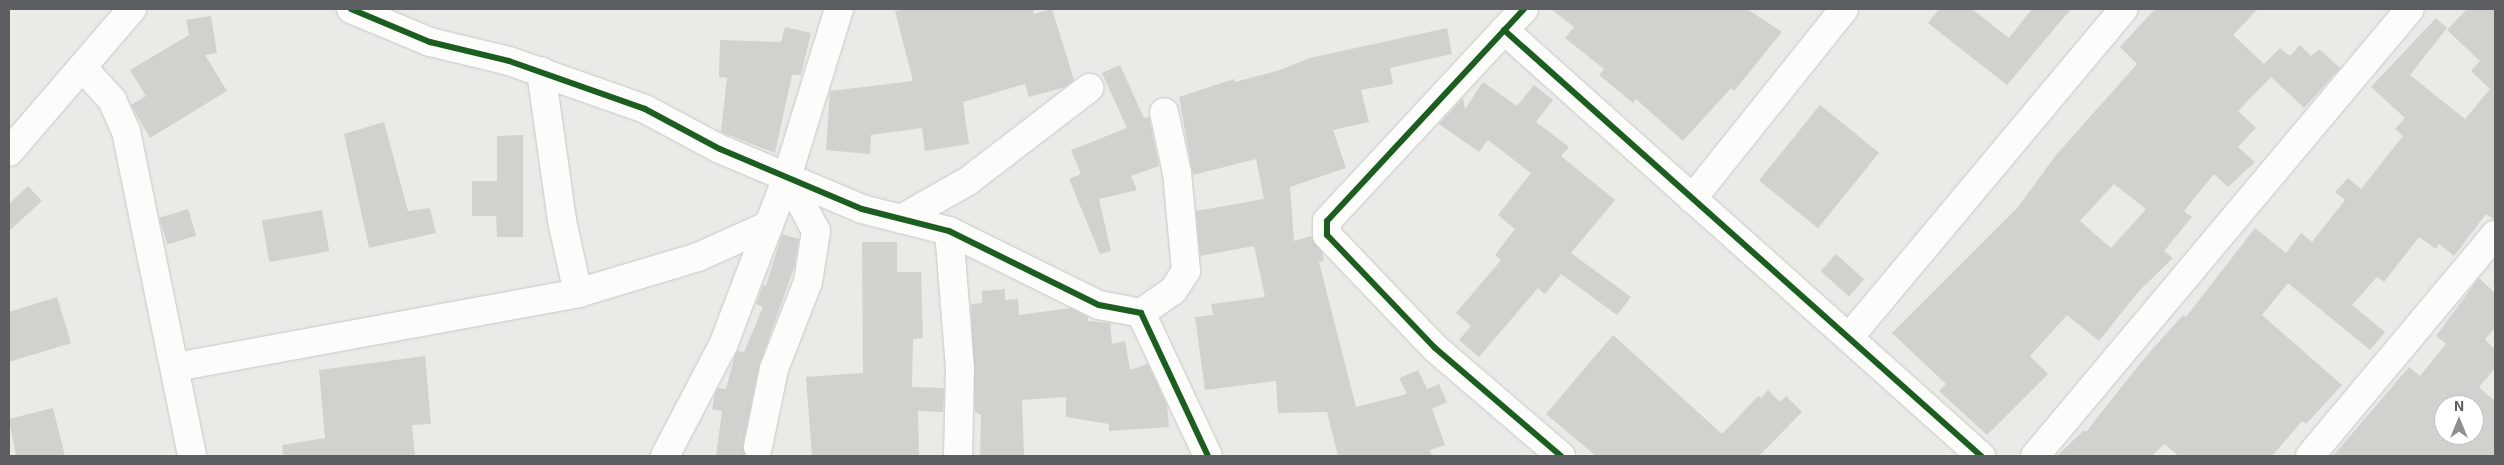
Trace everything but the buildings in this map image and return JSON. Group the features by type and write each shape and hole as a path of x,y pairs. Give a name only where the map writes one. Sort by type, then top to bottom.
{"street":[{"path":"9,152 132,9"},
{"path":"351,9 430,42 541,71 645,108 720,150 862,209 949,231 1099,305 1141,313 1173,291 1186,271 1177,173 1164,112"},
{"path":"665,456 724,343 787,177 839,9"},
{"path":"1524,9 1327,221 1327,235 1435,348 1561,456"},
{"path":"1692,199 1844,9"},
{"path":"1851,335 2124,9"},
{"path":"2035,456 2410,9"},
{"path":"1504,30 1692,199 1851,335 1981,456"},
{"path":"82,67 112,100 126,131 176,366 192,456"},
{"path":"541,71 562,221 578,293"},
{"path":"901,218 968,181 1090,88"},
{"path":"758,447 774,369 808,282 816,231 787,177"},
{"path":"176,366 578,293 698,256 769,225"},
{"path":"949,231 960,368 958,456"},
{"path":"2310,456 2495,235"},
{"path":"1141,313 1208,456"}],"cycle path":[{"path":"351,9 430,42 509,61 645,109 720,149 862,209 949,231 1099,305 1141,313 1208,456"},
{"path":"1524,9 1327,221 1327,235 1435,348 1561,456"},
{"path":"1504,30 1981,456"}]}
